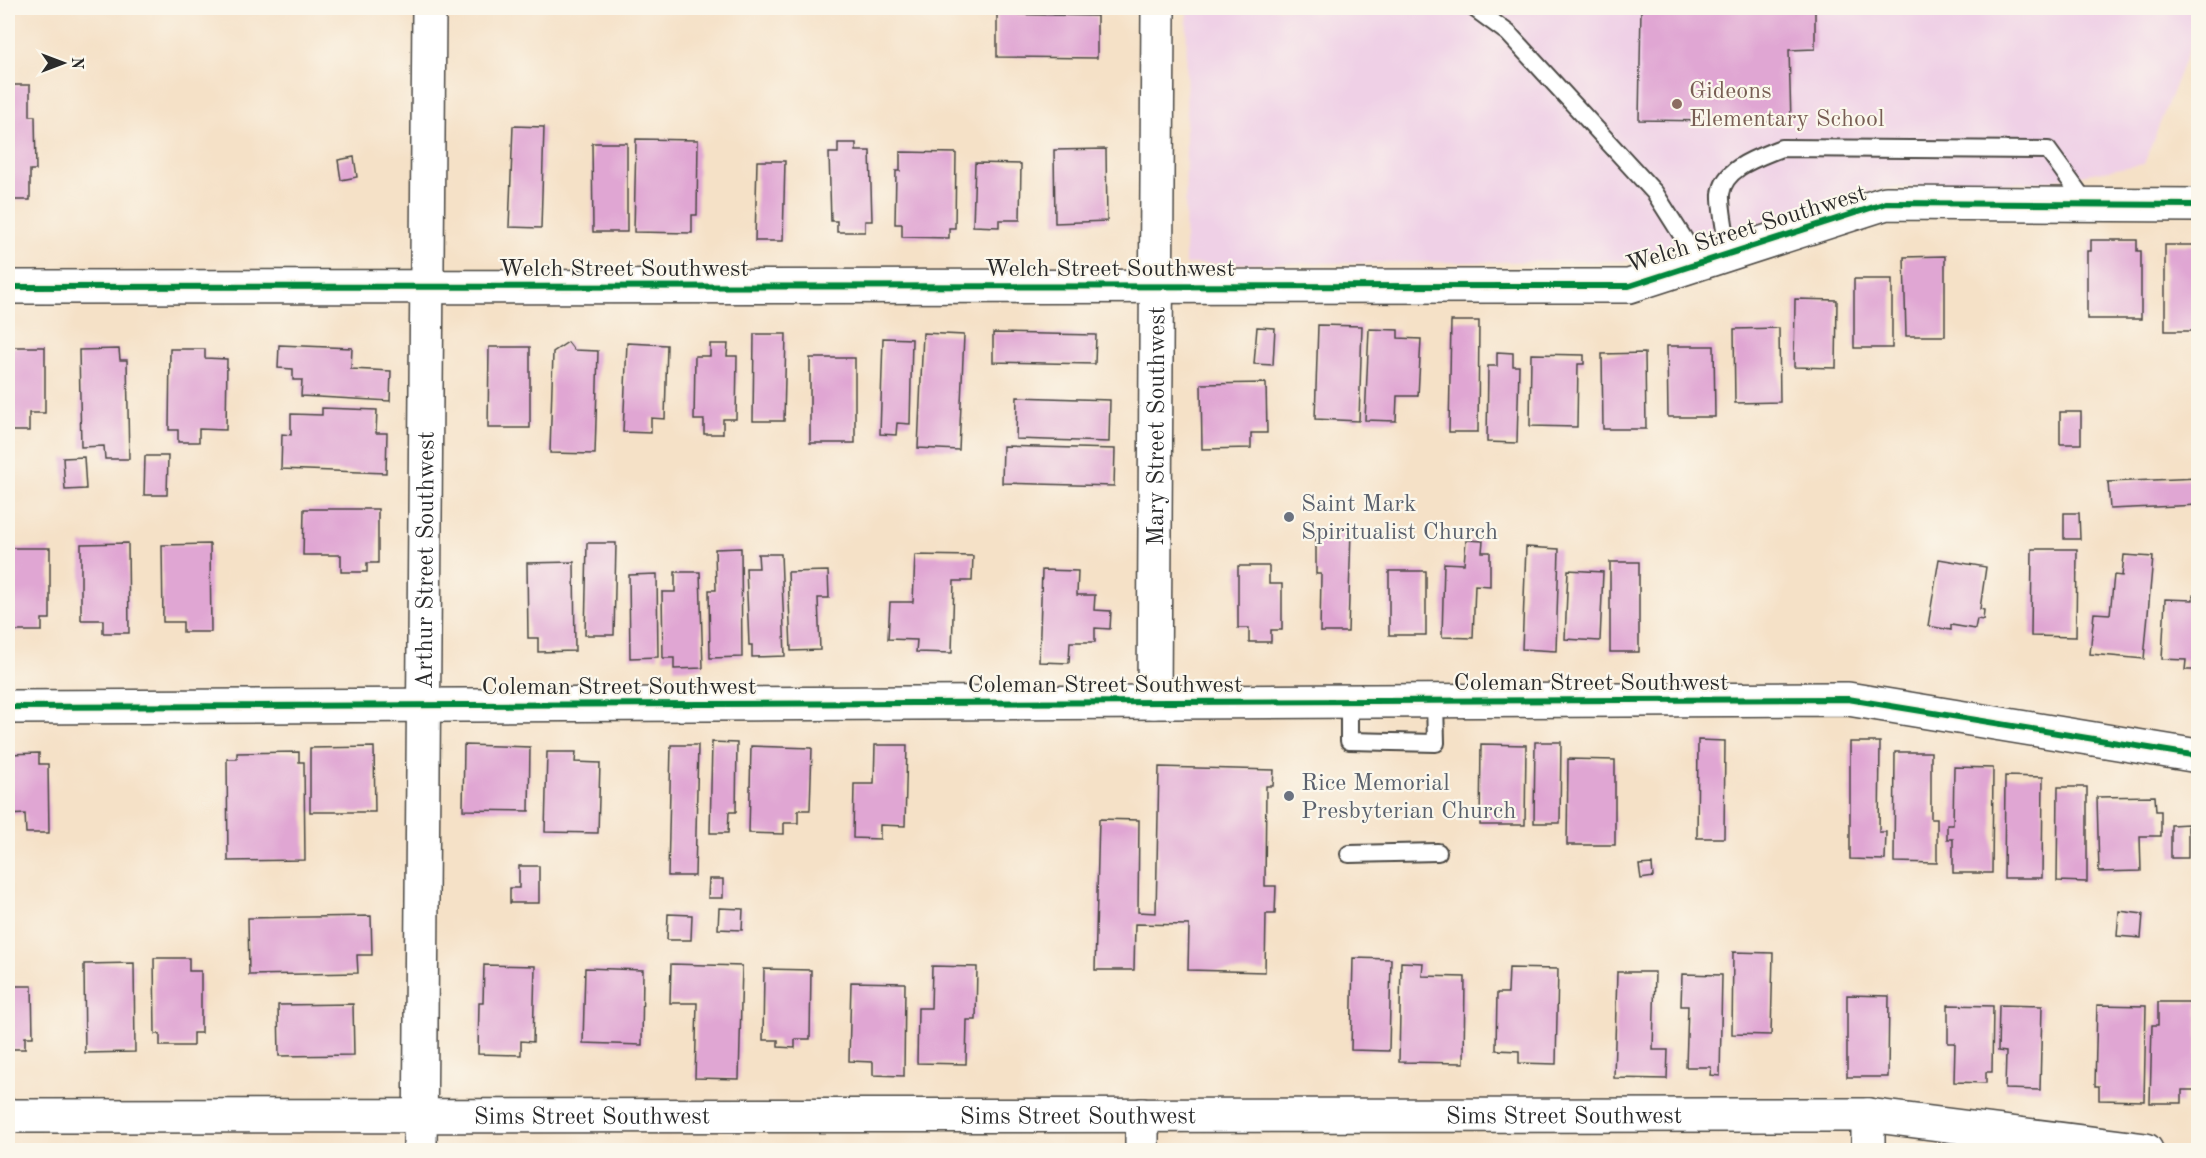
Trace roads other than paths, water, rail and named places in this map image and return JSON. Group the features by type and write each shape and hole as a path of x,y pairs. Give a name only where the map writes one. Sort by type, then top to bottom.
{"street":[{"name":"Arthur Street Southwest","path":"420,1150 429,8"},
{"name":"Mary Street Southwest","path":"1154,702 1158,8"},
{"name":"Welch Street Southwest","path":"8,287 1629,286 1886,203 2199,205"},
{"name":"Coleman Street Southwest","path":"8,707 1848,699 2199,756"},
{"path":"1142,1115 1142,1150"},
{"name":"Sims Street Southwest","path":"8,1116 1868,1115 2145,1150"},
{"path":"1868,1115 1868,1150"}],"lane":[{"path":"1474,8 1508,33 1714,259"},
{"path":"1714,259 1721,194 1727,178 1748,162 1781,148 2048,150 2087,204"},
{"path":"1349,854 1438,852"}],"place":[{"name":"Gideons Elementary School","path":"1677,104"},
{"name":"Saint Mark Spiritualist Church","path":"1289,517"},
{"name":"Rice Memorial Presbyterian Church","path":"1289,796"}]}
